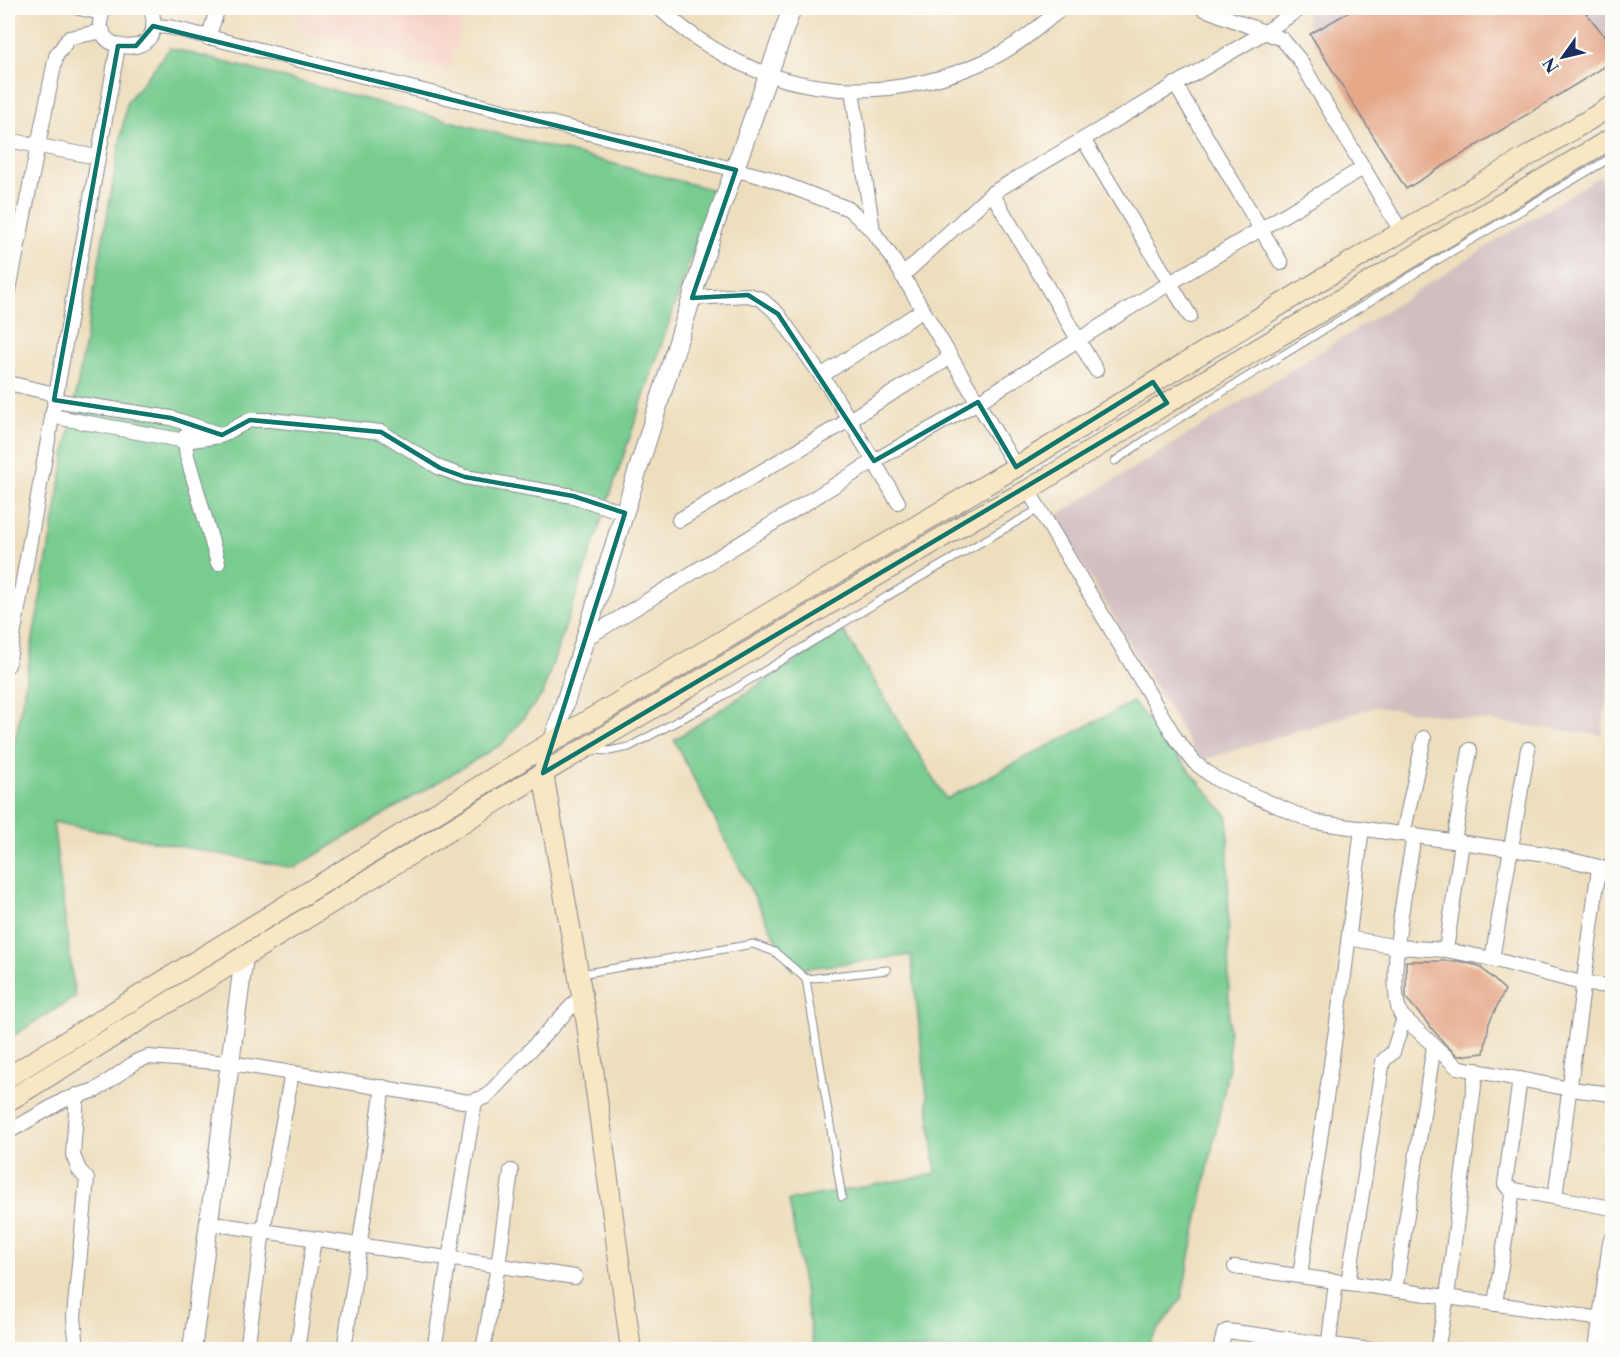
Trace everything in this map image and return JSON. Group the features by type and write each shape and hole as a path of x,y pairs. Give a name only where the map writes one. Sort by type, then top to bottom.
{"main road":[{"path":"8,1077 553,741 1016,467 1612,106"},
{"path":"8,1101 543,773 973,519 1154,423 1167,403 1612,138"},
{"path":"1154,382 1167,403"},
{"path":"553,741 543,773 579,974 632,1350"}],"street":[{"path":"79,8 103,10 101,21 108,39 118,46 127,48 144,42 150,35 153,26 150,8"},
{"path":"208,38 218,8"},
{"path":"659,8 682,29 724,56 769,75 815,86 852,90 899,87 946,77 990,59 1030,35 1062,8"},
{"path":"1202,8 1282,39 1299,59 1402,233"},
{"path":"902,276 992,193 1265,32 1288,12 1301,8"},
{"path":"553,741 692,298 793,9"},
{"path":"153,26 169,27 768,178 849,209 873,231 891,256 1016,467"},
{"path":"8,295 56,56 69,38 103,31"},
{"path":"8,665 10,638 118,46"},
{"path":"1175,84 1281,263"},
{"path":"852,90 873,231"},
{"path":"1083,139 1190,316"},
{"path":"8,140 97,157"},
{"path":"585,639 874,461 978,402 1170,283 1363,168"},
{"path":"992,193 1096,370"},
{"path":"692,298 748,295 761,299 778,314 821,376 898,502"},
{"path":"821,376 922,310"},
{"path":"679,520 951,357"},
{"path":"8,383 55,397 171,418 222,435"},
{"path":"51,416 185,441 222,435 250,420 271,420 381,432 440,468 465,477 573,496 625,513"},
{"path":"189,424 185,441 187,456 218,563"},
{"path":"1028,490 1176,740 1195,763 1216,779 1314,822 1546,854 1606,869 1585,984 1555,1197"},
{"path":"1424,738 1409,835 1397,947 1396,1005 1404,1018 1457,1066 1570,1089 1612,1094"},
{"path":"1492,958 1528,749"},
{"path":"1446,950 1470,750"},
{"path":"1300,1276 1349,938 1362,828"},
{"path":"1349,938 1397,947 1446,950 1492,958 1585,984 1612,986"},
{"path":"192,1350 244,957"},
{"path":"8,1132 64,1100 96,1090 138,1061 148,1057 292,1072 469,1102 475,1101 486,1097 582,994"},
{"path":"1329,1347 1383,1061 1393,1052 1404,1018"},
{"path":"1395,1290 1434,1046"},
{"path":"1437,1350 1447,1297 1476,1070"},
{"path":"247,1350 263,1231 292,1072"},
{"path":"1520,1079 1505,1184 1513,1190 1612,1208"},
{"path":"344,1350 382,1087"},
{"path":"74,1350 76,1339 74,1317 87,1179 79,1170 73,1155 77,1095"},
{"path":"434,1350 475,1101"},
{"path":"483,1350 498,1266 511,1171"},
{"path":"1495,1304 1513,1190"},
{"path":"209,1223 575,1277"},
{"path":"297,1350 314,1239"},
{"path":"1235,1267 1495,1304 1603,1334 1612,1242"},
{"path":"1220,1350 1224,1333 1227,1330 1274,1343 1370,1350"}],"lane":[{"path":"1115,460 1154,423 1612,157"},
{"path":"584,749 609,751 629,747 713,702 886,597 1039,509"},
{"path":"579,974 753,944 775,952 806,979 842,1197"},
{"path":"806,979 887,970"}],"highlighted area":[{"path":"153,26 736,170 692,298 748,295 778,314 874,461 978,402 1016,467 1153,382 1167,403 543,773 625,513 573,496 465,477 440,468 381,432 250,420 222,435 171,418 54,400 118,46 136,46"}],"shaded area":[{"path":"301,8 467,8 449,69 294,30"},
{"path":"1305,8 1356,8 1310,34"},
{"path":"1582,8 1612,8 1612,45"},
{"path":"1601,175 1612,241 1612,659 1602,735 1375,707 1200,761 1054,517"}],"green space":[{"path":"170,48 714,190 542,695 502,744 294,868 53,822 75,997 8,1039 8,782 127,102"},
{"path":"843,630 946,799 1133,702 1228,817 1229,1066 1181,1300 1144,1349 814,1349 789,1200 936,1174 911,955 792,970 674,740"}],"building":[{"path":"1356,8 1582,8 1612,45 1612,62 1406,189 1310,34"},
{"path":"1406,961 1458,961 1479,966 1505,990 1489,1023 1484,1053 1458,1056 1406,998"}]}
